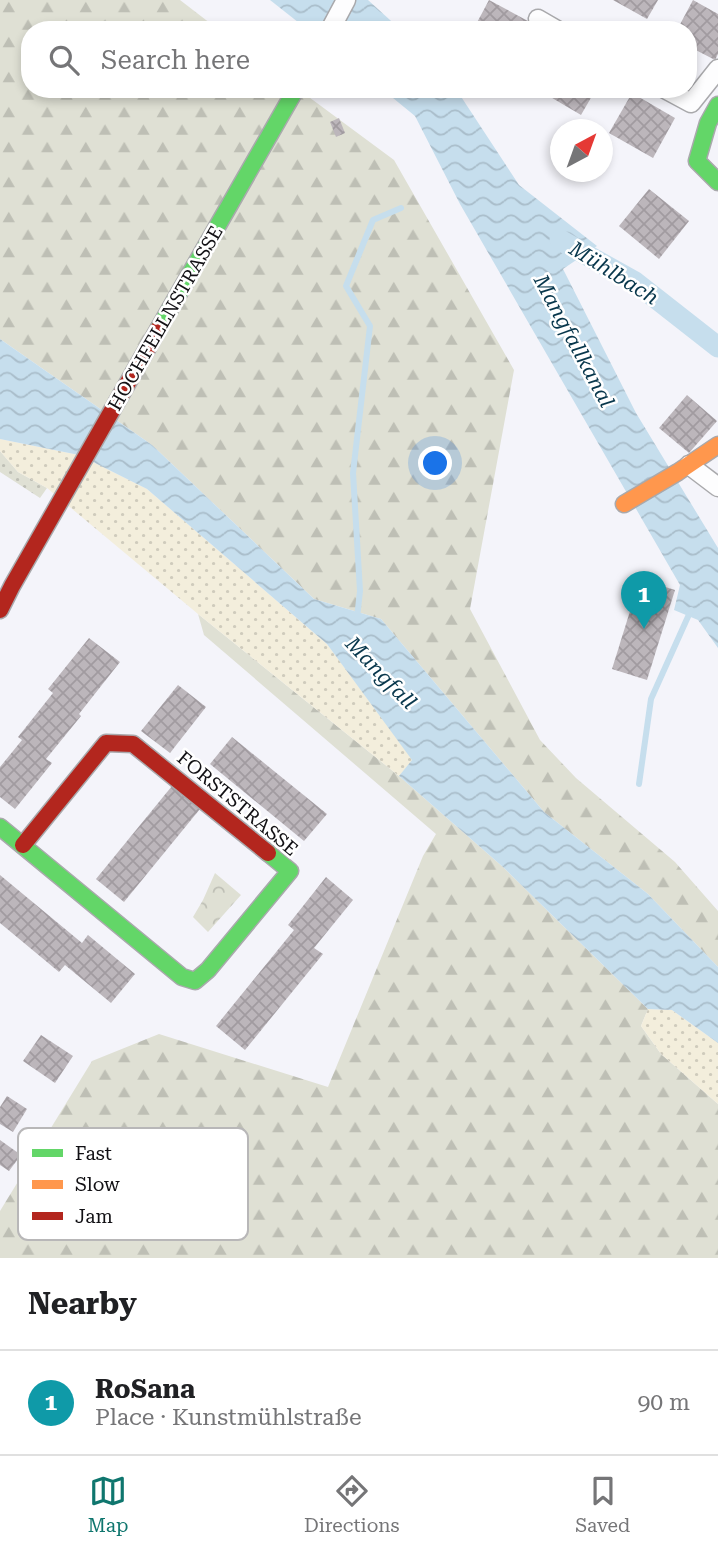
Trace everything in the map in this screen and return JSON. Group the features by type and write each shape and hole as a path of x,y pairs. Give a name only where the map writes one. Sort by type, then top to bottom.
{"street":[{"path":"335,21 346,0"},
{"path":"697,95 718,69"},
{"name":"HOCHFELLNSTRASSE","path":"0,610 291,98"},
{"path":"718,105 708,123 698,161 718,182"},
{"path":"624,504 718,445"},
{"path":"683,468 718,487"},
{"name":"FORSTSTRASSE","path":"0,828 182,977 195,981 208,970 290,871 133,744 106,743 23,845"}],"green space":[{"path":"0,0 180,0 207,21 21,21 21,98 310,98 394,160 514,370 470,609 540,740 576,778 675,862 718,911 718,967 648,894 544,812 381,619 314,599 152,445 0,339"},
{"path":"0,451 18,472 47,488 40,498 0,472"},
{"path":"198,614 399,776 503,867 648,1009 641,1026 661,1054 718,1104 718,1258 0,1258 0,1211 18,1182 18,1240 248,1240 248,1128 51,1128 92,1061 159,1034 328,1087 423,856 436,834 204,635"},
{"path":"215,873 241,895 208,932 193,917"}],"sand":[{"path":"0,439 79,455 147,489 327,644 413,760 399,776 47,488 18,472 0,451"},
{"path":"648,1009 672,1010 718,1043 718,1104 661,1054 641,1026"}],"water":[{"path":"270,0 368,0 391,21 297,21"},
{"name":"Mangfallkanal","path":"393,98 462,98 519,185 597,246 563,269 636,413 718,548 718,648 698,620 674,610 680,585 460,204 415,116"},
{"name":"Mangfall","path":"0,339 152,445 314,599 381,619 544,812 648,894 718,967 718,1043 672,1010 648,1009 503,867 399,776 412,760 327,644 147,489 79,455 0,439"}],"building":[{"path":"489,0 528,21 478,21"},
{"path":"613,0 658,0 647,19"},
{"path":"693,0 718,14 718,54 715,60 697,51 697,21 682,21"},
{"path":"552,98 591,98 581,115"},
{"path":"629,98 641,98 675,118 653,158 613,135 613,126"},
{"path":"339,118 345,133 336,137 330,122"},
{"path":"649,189 689,221 659,259 619,226"},
{"path":"687,395 717,421 689,453 659,428"},
{"path":"640,579 675,590 647,680 612,669"},
{"path":"89,638 120,662 46,759 52,763 15,809 0,797 0,767 22,740 18,737 53,693 48,689"},
{"path":"178,685 206,707 170,753 141,731"},
{"path":"232,737 327,814 304,841 210,764"},
{"path":"172,786 200,809 124,902 96,879"},
{"path":"0,875 82,943 88,935 135,974 111,1003 65,965 59,972 0,923"},
{"path":"326,877 353,900 314,948 323,954 245,1050 216,1026 294,930 288,925"},
{"path":"41,1035 73,1056 55,1083 23,1061"},
{"path":"7,1096 27,1109 13,1132 0,1124 0,1107"},
{"path":"0,1140 18,1153 18,1159 9,1171 0,1165"}],"waterway":[{"path":"357,618 360,591 353,473 370,326 346,286 373,220 401,208"},
{"name":"Mühlbach","path":"560,240 635,282 718,347"},
{"path":"639,784 651,699 691,610"}],"traffic: fast":[{"path":"159,328 291,98"},
{"path":"718,105 708,123 697,161 718,182"},
{"path":"0,827 182,977 195,981 208,970 290,871 268,853"}],"traffic: slow":[{"path":"624,504 718,445"}],"traffic: jam":[{"path":"0,610 159,328"},
{"path":"23,845 106,743 133,744 268,853"}],"place":[{"name":"RoSana","path":"644,629"}]}
